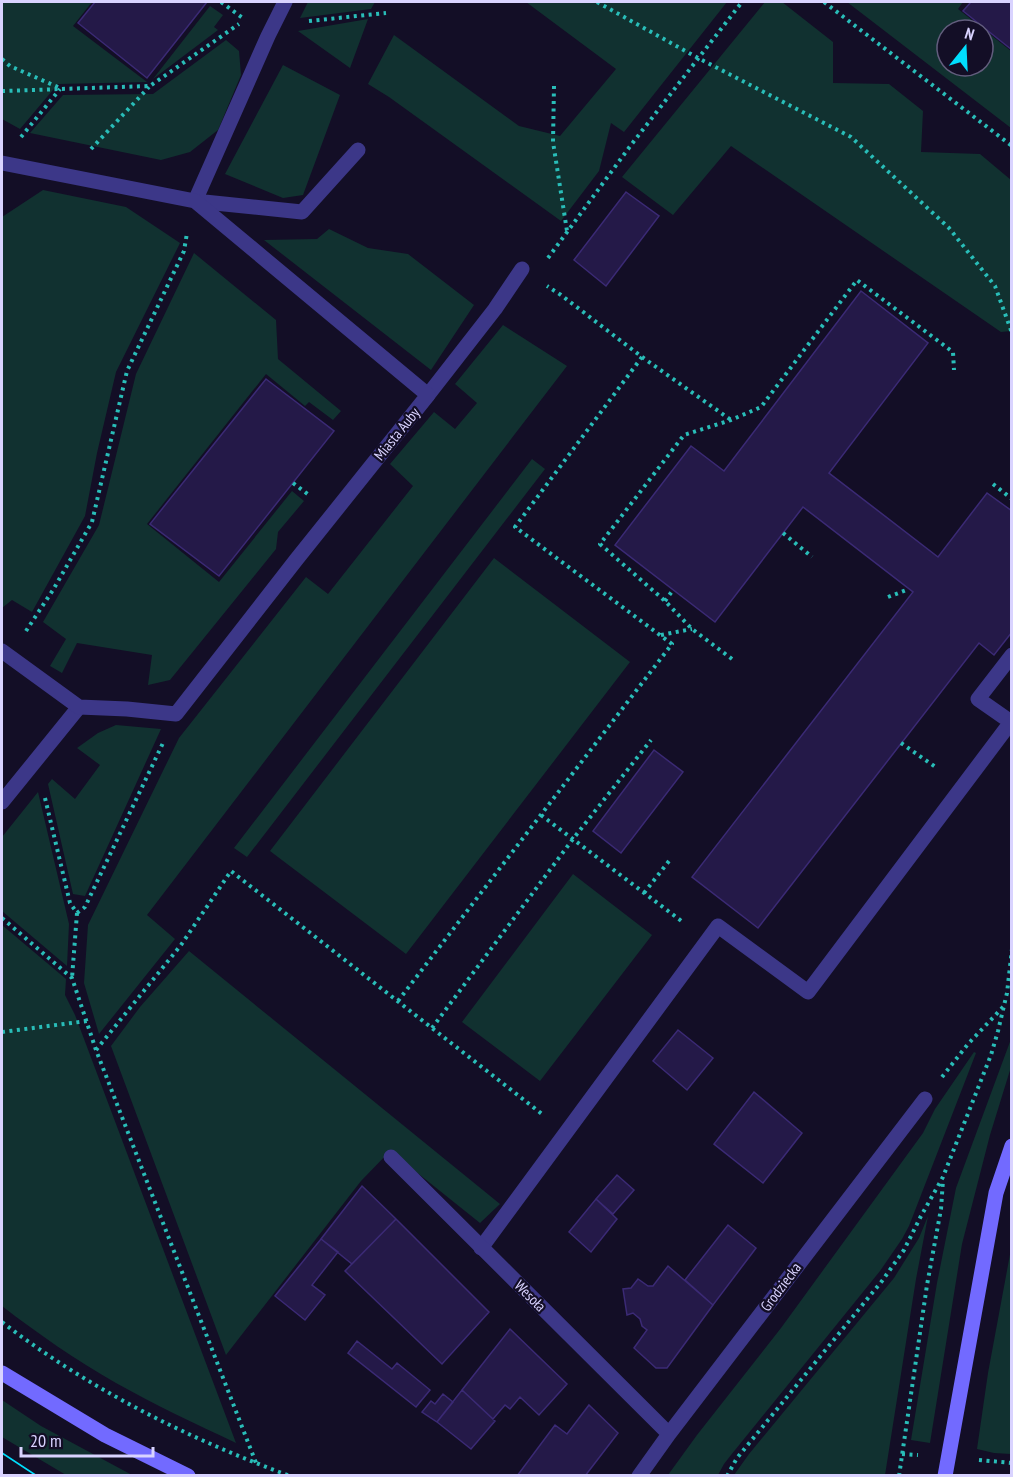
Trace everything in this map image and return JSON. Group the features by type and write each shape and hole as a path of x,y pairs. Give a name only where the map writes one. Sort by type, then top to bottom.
{"street":[{"path":"285,2 195,201 302,212 358,150"},
{"name":"Miasta Auby","path":"3,164 195,201 428,395 176,714"},
{"path":"428,395 495,309 522,269"},
{"path":"5,654 79,707 176,714"},
{"path":"481,1248 718,926 808,992 1011,722 978,699 1011,655"},
{"path":"2,802 79,707"},
{"name":"Grodziecka","path":"639,1476 924,1099"},
{"path":"945,1476 996,1193 1011,1146"},
{"name":"Wesoła","path":"391,1157 669,1434"},
{"path":"2,1373 105,1435 188,1476"}],"path":[{"path":"66,176 150,87 245,20 221,2"},
{"path":"597,2 698,58 851,137 949,228 996,286 1011,333"},
{"path":"547,260 631,145 742,2"},
{"path":"824,2 1011,146"},
{"path":"268,36 299,23 386,13"},
{"path":"2,59 10,66 61,88"},
{"path":"555,86 553,142 567,232"},
{"path":"2,91 150,87"},
{"path":"3,164 25,131 61,88"},
{"path":"5,654 54,590 92,522 127,371 184,251 195,201"},
{"path":"732,658 692,628 600,544 684,435 730,420 760,407 857,280 953,352 954,370"},
{"path":"543,284 730,420"},
{"path":"398,1001 672,644 515,527 642,357"},
{"path":"993,484 1011,499"},
{"path":"783,533 812,557"},
{"path":"888,597 909,589"},
{"path":"665,601 673,590"},
{"path":"660,635 692,628"},
{"path":"77,913 85,907 176,714"},
{"path":"432,1028 573,839 651,740"},
{"path":"901,743 963,786"},
{"path":"26,772 42,787 70,903 77,913 72,978 96,1050 256,1463"},
{"path":"541,815 708,940"},
{"path":"644,893 669,861"},
{"path":"96,1050 182,945 231,871 542,1114"},
{"path":"2,918 72,978"},
{"path":"727,1476 737,1458 904,1250 943,1177 991,1055 1005,1005 1011,950"},
{"path":"924,1099 968,1044 1005,1005"},
{"path":"2,1032 87,1021"},
{"path":"899,1476 943,1177"},
{"path":"2,1323 92,1384 129,1404 178,1429 290,1476"}],"green space":[{"path":"2,2 92,2 73,26 147,82 58,84 20,129 2,119"},
{"path":"308,2 375,2 371,9 300,18"},
{"path":"526,2 727,2 624,132 611,123 599,171 561,221 368,84 394,35 519,126 560,136 616,69"},
{"path":"765,2 782,2 833,42 833,83 889,84 923,111 921,152 980,154 1011,180 1011,331 1001,332 731,146 673,215 622,177"},
{"path":"847,2 963,2 958,9 969,18 935,18 935,70"},
{"path":"210,6 223,15 214,27 218,30 153,79"},
{"path":"368,19 350,68 298,31"},
{"path":"995,38 1011,51 1011,128 946,78 995,78"},
{"path":"226,40 239,51 241,75 218,130 190,152 161,160 30,133 63,95 153,94"},
{"path":"283,65 340,95 303,195 283,198 225,174"},
{"path":"43,190 126,207 180,243 116,372 85,516 32,612 12,600 2,608 2,217"},
{"path":"329,229 368,248 408,254 474,305 431,370 264,240 317,239"},
{"path":"194,253 276,320 278,359 341,411 333,420 309,402 305,406 266,374 147,524 219,582 292,491 304,501 278,532 276,549 170,680 148,685 152,655 77,643 62,673 50,666 66,639 43,622 99,525 136,374"},
{"path":"503,325 567,366 147,915 175,939 99,1034 84,983 88,925 179,738 306,577 328,594 413,486 390,464 434,412 455,429 477,403 455,384"},
{"path":"532,459 545,469 247,857 234,848"},
{"path":"494,558 630,662 406,954 270,851"},
{"path":"116,725 161,729 85,896 73,894 48,784 52,779 75,799 100,765 77,748 98,733"},
{"path":"38,792 69,924 67,966 2,911 2,837"},
{"path":"573,874 652,935 540,1081 462,1022"},
{"path":"2,925 66,979 65,995 75,1015 236,1443 116,1383 57,1346 2,1306"},
{"path":"189,951 500,1204 480,1223 390,1151 361,1181 226,1355 111,1046 140,1007"},
{"path":"1011,1039 1011,1067 990,1135 962,1244 930,1443 911,1440 937,1283 956,1188"},
{"path":"974,1052 976,1053 909,1226 880,1271 731,1455 718,1475 668,1475 781,1328 923,1133 935,1109"},
{"path":"928,1216 885,1475 734,1475 894,1278 919,1238"},
{"path":"1011,1249 1011,1454 977,1449 988,1373"},
{"path":"2,1400 41,1426 132,1475 66,1475 2,1437"}],"building":[{"path":"95,2 207,2 147,78 78,23"},
{"path":"971,2 1012,2 1012,50 995,36 995,18 972,18 963,11"},
{"path":"626,192 659,216 606,286 574,260"},
{"path":"861,291 928,343 829,473 938,557 987,493 1012,511 1012,632 994,655 979,643 758,928 692,877 913,592 803,507 715,622 615,545 691,446 724,471"},
{"path":"266,379 334,431 219,576 150,524"},
{"path":"654,750 683,772 621,853 593,831"},
{"path":"678,1030 713,1058 687,1090 653,1061"},
{"path":"754,1092 802,1133 763,1183 714,1144"},
{"path":"617,1175 634,1190 613,1214 596,1199"},
{"path":"362,1186 396,1219 352,1264 321,1239"},
{"path":"596,1199 617,1219 591,1252 569,1232"},
{"path":"396,1219 489,1312 442,1364 345,1271"},
{"path":"728,1225 756,1248 713,1305 685,1280"},
{"path":"321,1239 338,1252 312,1285 325,1295 305,1320 275,1296"},
{"path":"668,1266 713,1305 667,1368 656,1368 634,1348 647,1330 633,1313 627,1315 623,1289 631,1288 638,1279 648,1286 653,1286"},
{"path":"510,1329 567,1384 539,1415 520,1397 510,1409 505,1405 493,1419 462,1390"},
{"path":"357,1341 392,1369 397,1363 430,1390 416,1407 348,1353"},
{"path":"462,1390 495,1421 471,1449 437,1422"},
{"path":"443,1394 453,1402 437,1422 422,1412 431,1401 435,1404"},
{"path":"589,1405 618,1433 585,1476 517,1476 555,1425 567,1434"}],"tram line":[{"path":"2,1453 37,1476"}]}
